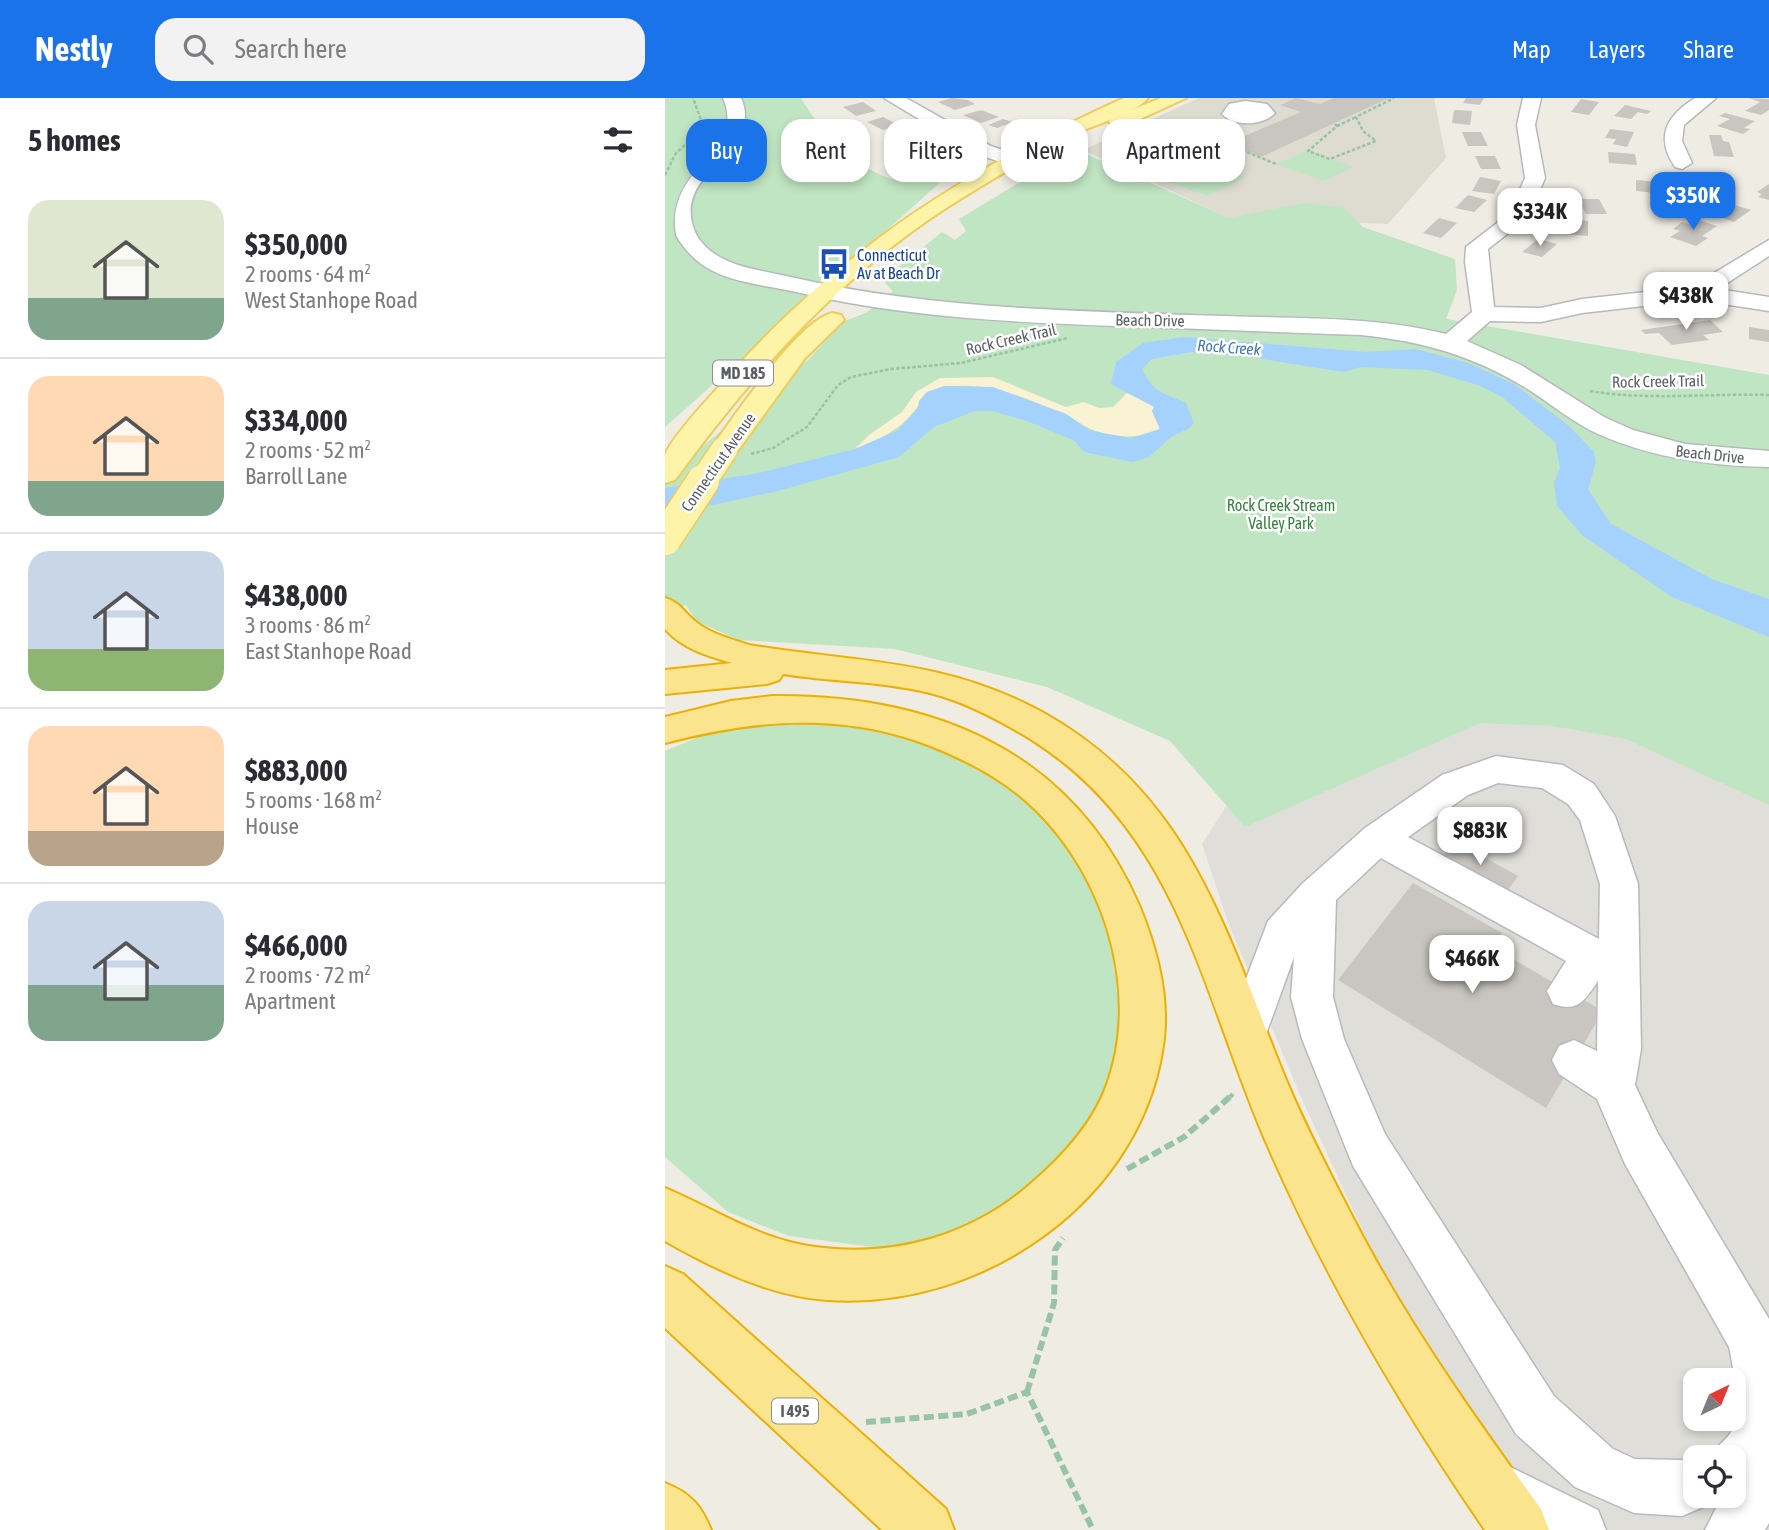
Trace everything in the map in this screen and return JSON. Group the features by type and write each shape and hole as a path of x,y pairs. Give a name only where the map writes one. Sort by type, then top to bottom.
{"highway":[{"path":"665,609 674,623 689,636 733,654 825,667 867,669 929,680 971,693 1017,716 1081,756 1118,788 1158,834 1188,891 1255,1056 1337,1240 1426,1396 1520,1530"},
{"path":"665,682 825,667"},
{"path":"665,730 732,714 773,709 827,711 930,733 974,751 1018,775 1056,808 1086,843 1112,889 1130,937 1141,987 1141,1042 1125,1098 1100,1146 1064,1192 1006,1233 948,1262 892,1274 827,1275 755,1258 707,1239 665,1213"},
{"name":"I 495","path":"665,1292 925,1530"},
{"path":"665,1512 682,1530"}],"main road":[{"name":"Connecticut Avenue","path":"1088,119 1139,98"},
{"name":"Connecticut Avenue","path":"1088,135 1177,98"},
{"name":"Connecticut Avenue","path":"669,468 762,349 867,254 914,218 1001,172"},
{"name":"Connecticut Avenue","path":"889,265 1001,177"},
{"name":"Connecticut Avenue","path":"665,539 732,453 796,354 863,290"}],"street":[{"name":"Beach Drive","path":"732,98 737,113 736,124 725,142 693,171 678,193 673,216 682,237 705,259 723,268 824,293 863,290 1027,317 1361,328 1450,343 1497,363 1602,426 1645,444 1679,453 1729,459 1769,458"},
{"path":"893,98 911,111 1001,154"},
{"path":"1484,314 1476,262 1478,247 1504,227 1527,197 1535,178 1526,125 1532,98"},
{"path":"1682,163 1672,147 1671,135 1675,123 1684,112 1707,98"},
{"path":"1697,293 1769,246"},
{"path":"1450,343 1484,314 1541,316 1582,306 1697,293 1769,304"},
{"path":"1255,1056 1282,933 1317,894 1378,838 1455,785 1496,769 1550,775 1581,794 1597,816 1619,884 1606,963 1619,1049 1613,1085"},
{"path":"1378,838 1606,963"},
{"path":"1317,894 1312,996 1323,1039 1364,1138 1535,1415 1594,1468 1634,1486 1683,1488"},
{"path":"1568,991 1606,963"},
{"path":"1574,1060 1613,1085 1641,1148 1752,1339 1762,1378 1746,1455 1750,1502 1733,1530"},
{"path":"1488,1484 1579,1530"}],"path":[{"path":"665,175 676,153 704,128 693,98"},
{"path":"1356,117 1363,131 1377,141 1330,159 1308,151 1336,125 1394,98"},
{"path":"1245,151 1276,164"},
{"name":"Rock Creek Trail","path":"732,453 773,448 795,436 813,420 838,385 851,377 877,371 961,363 1073,337"},
{"name":"Rock Creek Trail","path":"1582,390 1625,397 1708,393 1769,395"},
{"path":"1117,1174 1164,1152 1218,1112 1233,1094 1255,1056"},
{"path":"1070,1227 1055,1250 1054,1303 1027,1392 1093,1530"},
{"path":"812,1426 967,1414 1027,1392"}],"shaded area":[{"path":"1199,98 1434,98 1446,158 1388,224 1229,218 1152,182 1245,182 1245,119 1152,119"},
{"path":"1102,141 1102,159 1088,152 1088,148"},
{"path":"1535,687 1769,769 1769,1530 1551,1530 1469,1418 1390,1290 1301,1097 1228,922 1202,844 1243,780"}],"green space":[{"path":"665,98 801,98 816,119 781,119 781,182 870,182 870,169 884,176 884,182 941,182 665,427"},
{"path":"1308,151 1353,167 1323,181 1276,164"},
{"name":"Rock Creek Stream Valley Park","path":"1088,155 1102,161 1102,182 1149,182 1229,218 1303,203 1343,207 1363,227 1455,259 1457,290 1446,319 1769,375 1769,805 1626,739 1553,726 1480,723 1245,827 1170,741 1047,687 895,649 739,640 696,621 686,605 665,615 665,477 808,360 842,322 866,313 893,291 885,283 890,274 942,232 955,240 966,231 959,219 1020,182 1088,182"},
{"path":"1168,182 1235,182 1208,196"},
{"path":"779,724 852,725 934,741 1005,775 1063,827 1109,905 1131,998 1118,1077 1065,1169 973,1235 896,1250 789,1236 728,1212 665,1157 665,751 708,733"}],"sand":[{"path":"993,377 1066,407 1084,402 1099,408 1113,407 1127,393 1155,406 1152,411 1160,429 1135,436 1111,435 1021,397 990,388 959,386 927,392 897,428 855,449 869,435 902,412 916,392 940,378"}],"water":[{"name":"Rock Creek","path":"1184,337 1366,352 1416,349 1468,363 1514,384 1569,426 1594,452 1596,462 1588,489 1611,524 1712,579 1769,599 1769,637 1672,597 1583,536 1557,506 1554,482 1560,468 1555,442 1502,397 1480,386 1428,370 1361,367 1343,372 1250,357 1192,352 1152,359 1142,369 1146,377 1155,388 1186,403 1194,423 1171,437 1149,457 1133,462 1084,452 1075,441 1027,421 992,411 975,411 934,427 899,457 778,491 665,515 665,488 759,473 855,449 898,430 918,408 919,401 927,392 944,386 993,387 1066,414 1090,430 1103,433 1131,438 1160,429 1152,411 1154,407 1111,384 1116,362 1143,343"}],"building":[{"path":"952,98 968,100 975,104 955,110 938,102"},
{"path":"1296,98 1320,104 1334,98 1389,98 1261,157 1245,151 1245,136 1301,112 1280,105"},
{"path":"1466,98 1484,98 1480,105 1463,103"},
{"path":"1749,98 1769,99 1769,110 1761,115 1745,111 1760,102"},
{"path":"1581,99 1599,102 1589,115 1571,112"},
{"path":"863,102 876,111 856,116 843,107"},
{"path":"1625,105 1651,111 1647,114 1638,112 1631,119 1614,116"},
{"path":"981,110 999,117 987,121 963,115"},
{"path":"1454,110 1472,111 1470,125 1452,123"},
{"path":"1725,113 1755,121 1744,128 1750,129 1743,134 1717,126 1730,119 1719,116"},
{"path":"883,117 887,119 884,119 883,130 870,121"},
{"path":"1001,120 1001,126 988,125"},
{"path":"1610,129 1634,132 1627,147 1613,144 1616,139 1605,138"},
{"path":"1462,132 1481,132 1488,146 1468,146"},
{"path":"1709,135 1721,135 1723,141 1729,142 1734,157 1714,156"},
{"path":"1608,152 1635,154 1637,165 1609,163"},
{"path":"1475,156 1495,156 1501,169 1481,169"},
{"path":"1480,177 1501,181 1494,194 1472,191"},
{"path":"1636,180 1685,184 1685,190 1673,189 1674,195 1636,191"},
{"path":"1769,184 1769,200 1758,197 1762,194 1757,192"},
{"path":"1468,195 1487,200 1474,212 1455,208"},
{"path":"1578,199 1599,199 1607,214 1586,214"},
{"path":"1728,203 1751,210 1734,222 1720,217 1726,213 1716,210"},
{"path":"1439,218 1457,223 1441,238 1423,233"},
{"path":"1564,219 1588,221 1588,236 1564,234"},
{"path":"1698,220 1717,226 1702,236 1708,238 1696,246 1670,237 1680,231 1673,229 1682,222 1691,225"},
{"path":"1538,239 1557,244 1542,257 1522,252"},
{"path":"1710,320 1723,332 1703,335 1709,340 1672,345 1659,333 1645,334 1641,330"},
{"path":"1749,327 1769,330 1769,342 1749,339"},
{"path":"1455,841 1518,876 1505,894 1441,859"},
{"path":"1413,883 1502,933 1492,947 1603,1011 1546,1108 1338,980"}],"place":[{"name":"Connecticut Av at Beach Dr","path":"834,264"}]}
